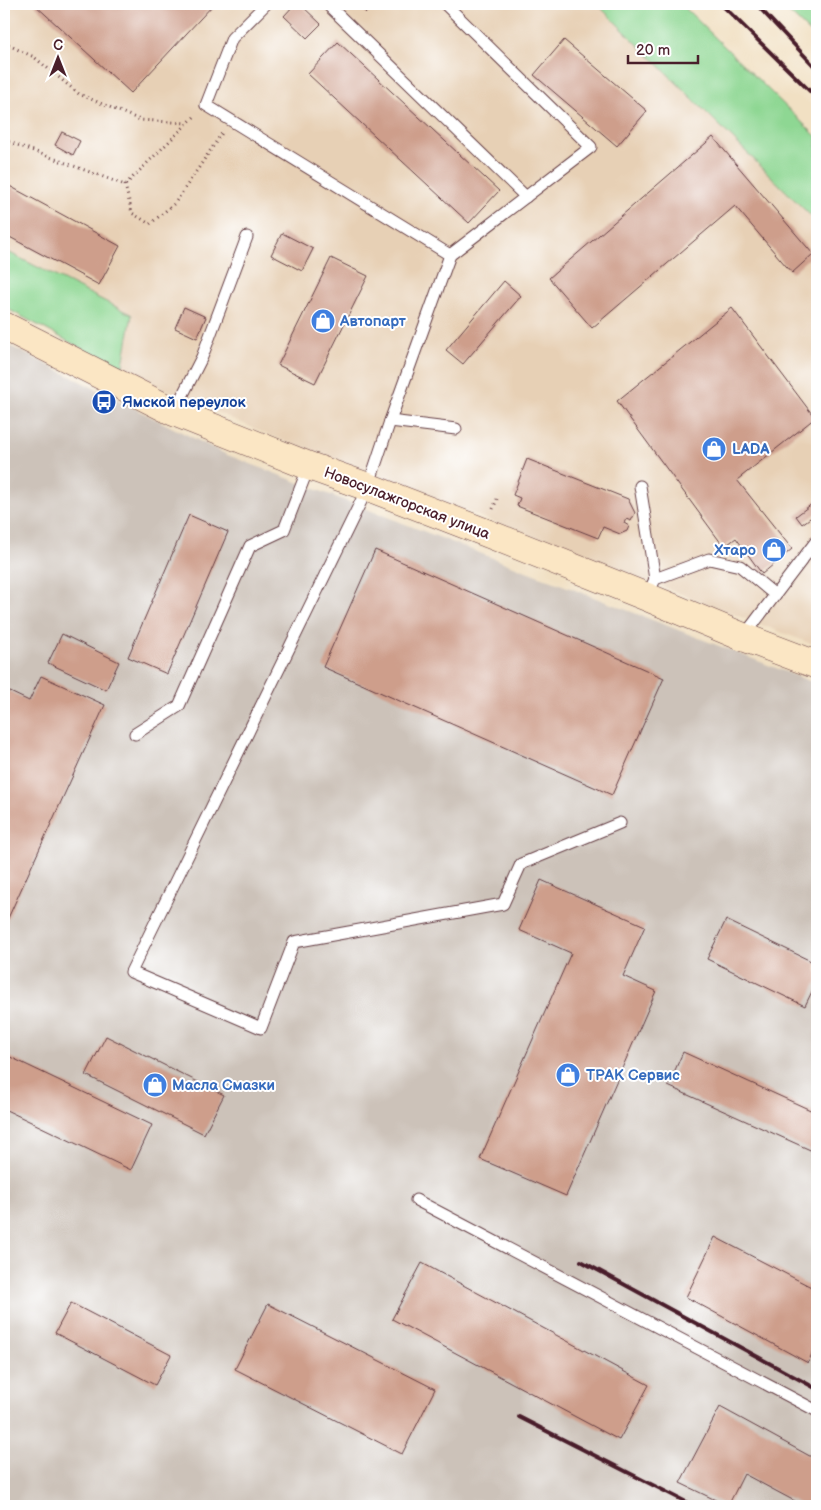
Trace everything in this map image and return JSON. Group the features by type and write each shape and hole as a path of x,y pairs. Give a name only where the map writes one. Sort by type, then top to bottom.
{"main road":[{"name":"Новосулажгорская улица","path":"4,326 174,412 368,488 651,588 743,637 817,665"}],"lane":[{"path":"266,4 232,38 206,105 450,255"},
{"path":"327,4 526,197"},
{"path":"445,4 591,147 450,255 368,488 131,972 261,1028 294,942 503,904 522,864 620,823"},
{"path":"174,412 202,356 247,237"},
{"path":"390,421 456,429"},
{"path":"136,734 179,706 250,546 284,530 309,466"},
{"path":"640,486 651,588 709,559 740,566 775,595"},
{"path":"743,637 817,540"},
{"path":"804,558 817,556"},
{"path":"416,1200 817,1412"}],"path":[{"path":"4,43 34,57 79,94 140,120 188,123 125,184"},
{"path":"125,184 132,213 150,224 175,202 231,120"},
{"path":"4,140 125,184"}],"shaded area":[{"path":"4,4 597,4 817,222 817,646 269,435 122,370 132,315 4,250"},
{"path":"4,343 225,454 817,684 817,1506 4,1506"}],"green space":[{"path":"597,4 681,4 817,137 817,222"},
{"path":"780,4 817,4 817,39"},
{"path":"4,250 132,315 122,370 4,307"}],"building":[{"path":"34,4 214,4 131,93"},
{"path":"295,4 300,4 321,24 307,38 284,16"},
{"path":"357,4 374,4 366,13"},
{"path":"564,40 647,111 617,146 534,75"},
{"path":"338,42 499,191 469,223 308,74"},
{"path":"62,132 80,141 73,155 55,145"},
{"path":"713,137 813,254 792,273 735,206 592,328 549,278"},
{"path":"4,183 120,246 99,285 4,234"},
{"path":"282,233 313,249 302,271 271,255"},
{"name":"Автопарт","path":"331,258 368,276 315,383 278,365"},
{"path":"504,281 521,296 463,364 446,350"},
{"path":"184,307 206,317 197,338 175,328"},
{"name":"LADA","path":"732,308 815,418 737,480 792,549 762,574 736,538 724,547 617,401"},
{"path":"527,459 628,499 635,513 631,521 626,519 624,523 629,526 627,531 620,534 603,527 598,538 517,506 520,498 513,495"},
{"path":"817,500 817,513 802,524 796,516"},
{"path":"189,515 228,532 167,674 128,657"},
{"path":"375,550 664,678 612,795 323,667"},
{"path":"62,634 119,662 106,690 48,663"},
{"path":"41,676 105,705 4,927 4,689 29,701"},
{"name":"ТРАК Сервис","path":"541,880 645,926 623,976 656,991 566,1196 480,1159 571,953 519,930"},
{"path":"726,920 817,964 817,981 805,1006 707,959"},
{"name":"Масла Смазки","path":"106,1036 224,1095 204,1134 86,1075"},
{"path":"683,1052 817,1113 817,1153 668,1086"},
{"path":"4,1054 152,1125 131,1170 4,1109"},
{"path":"715,1237 817,1290 817,1342 808,1363 686,1297"},
{"path":"422,1263 649,1385 619,1440 392,1319"},
{"path":"71,1303 171,1355 155,1385 55,1333"},
{"path":"268,1304 435,1389 402,1454 235,1369"},
{"path":"720,1407 817,1460 817,1506 804,1506 744,1474 728,1506 680,1483"}],"railway":[{"path":"721,4 817,98"},
{"path":"756,4 817,69"},
{"path":"581,1261 817,1389"},
{"path":"519,1417 694,1506"}],"place":[{"name":"Автопарт","path":"323,321"},
{"name":"Ямской переулок","path":"104,402"},
{"name":"LADA","path":"714,449"},
{"name":"Хтаро","path":"774,550"},
{"name":"ТРАК Сервис","path":"568,1075"},
{"name":"Масла Смазки","path":"155,1085"}]}
